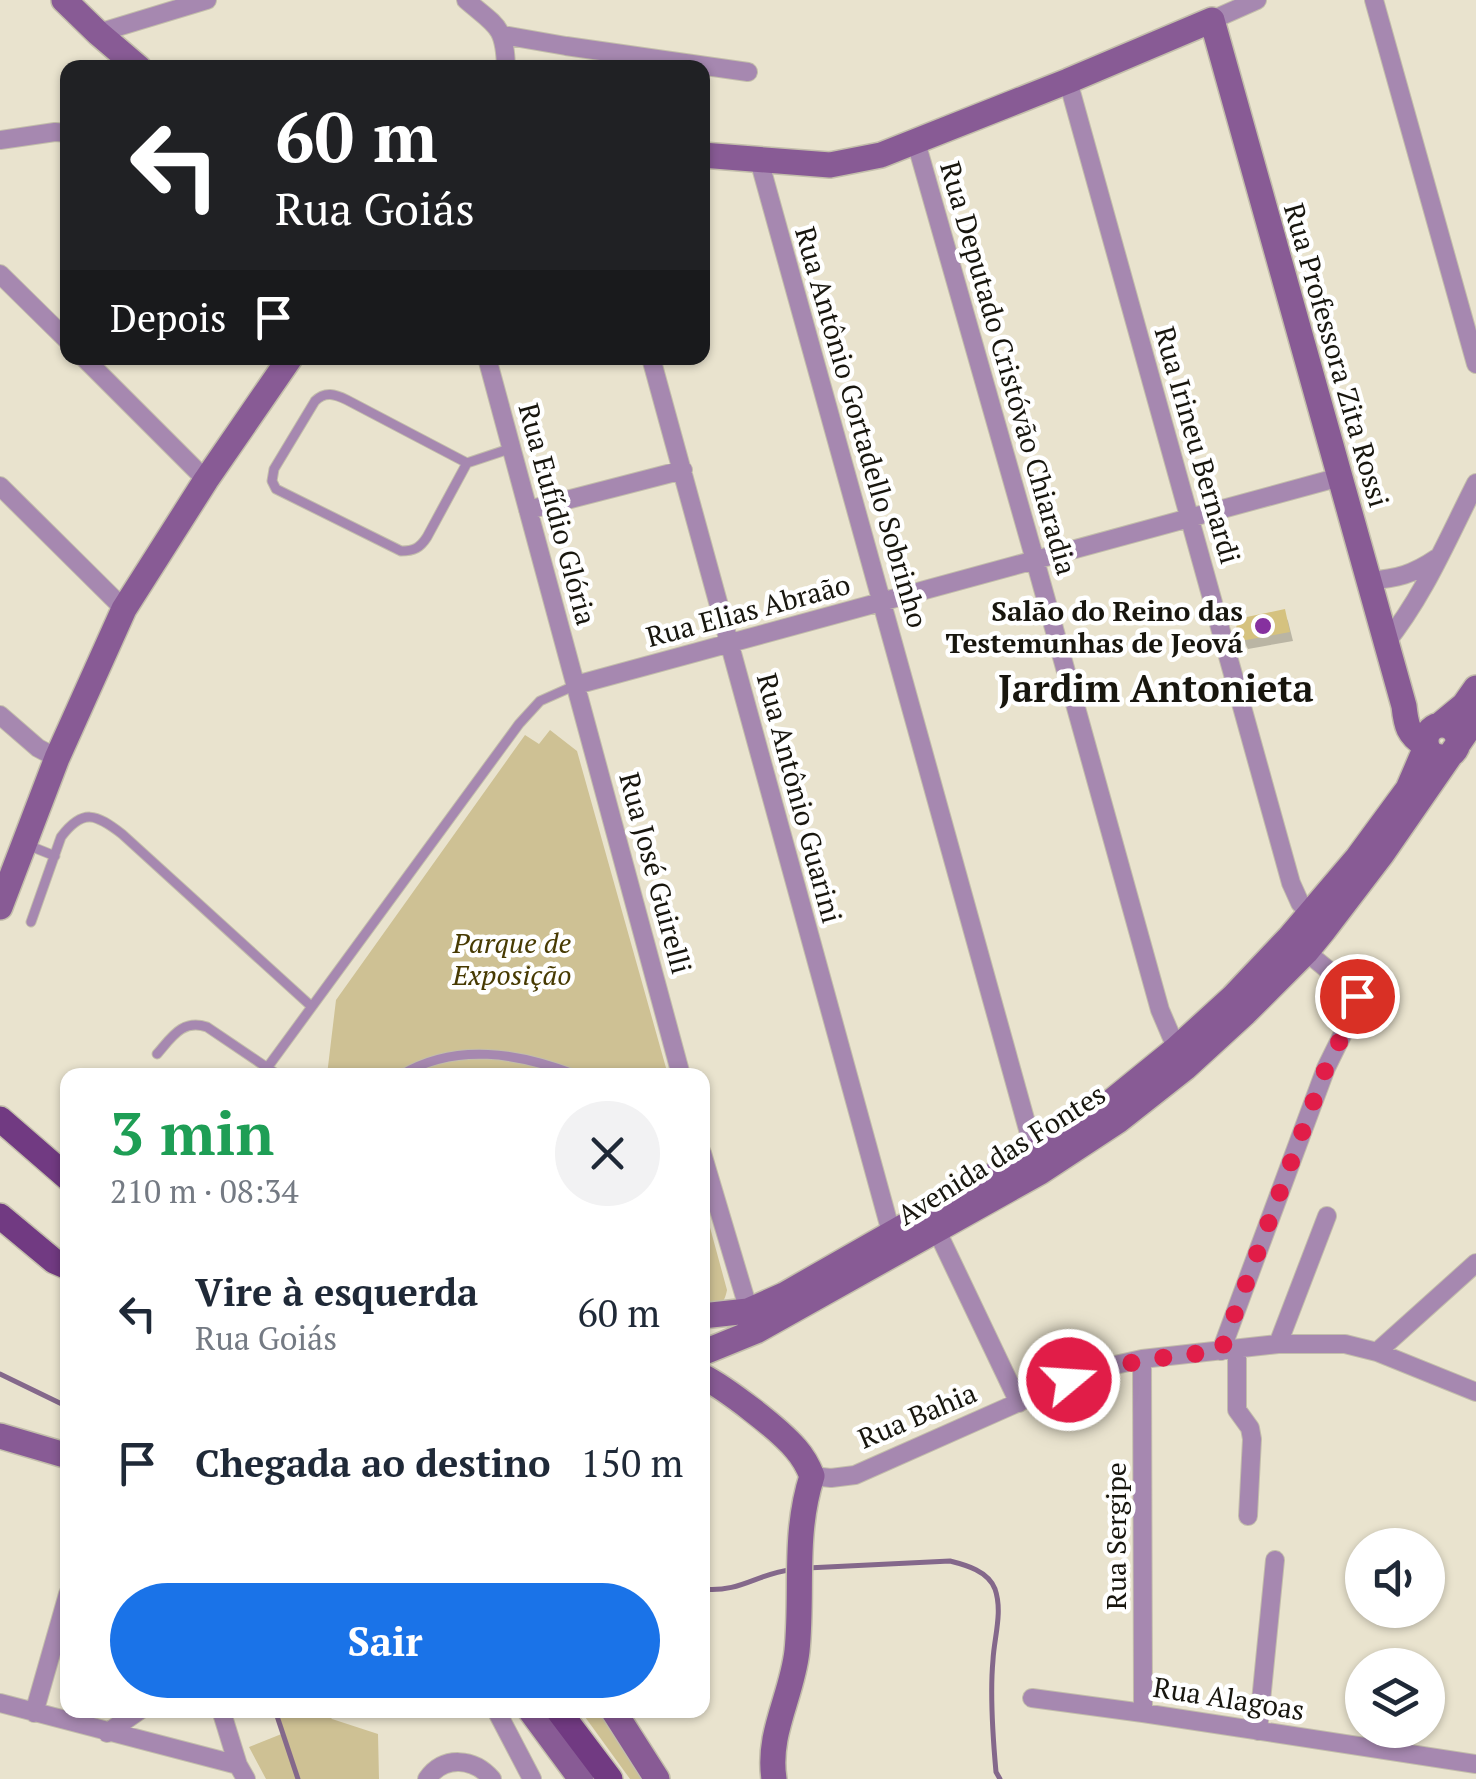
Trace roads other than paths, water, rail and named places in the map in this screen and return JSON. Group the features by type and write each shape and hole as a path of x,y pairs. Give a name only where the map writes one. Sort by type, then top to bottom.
{"main road":[{"path":"0,1119 60,1171"},
{"path":"0,1216 60,1260"},
{"path":"564,1718 610,1779"}],"street":[{"path":"64,0 130,60"},
{"path":"98,33 207,0"},
{"path":"466,0 503,35 506,60"},
{"path":"710,157 830,165 882,155 1257,0"},
{"path":"1374,0 1476,364"},
{"name":"Rua Professora Zita Rossi","path":"1212,20 1404,706 1433,735"},
{"path":"503,35 664,60"},
{"path":"710,67 748,72"},
{"name":"Rua Irineu Bernardi","path":"1068,81 1291,883 1300,904 1316,923"},
{"path":"0,140 60,132"},
{"name":"Rua Deputado Cristóvão Chiaradia","path":"916,142 1160,1010 1180,1058"},
{"name":"Rua Antônio Gortadello Sobrinho","path":"759,160 1037,1162"},
{"path":"0,274 60,333"},
{"path":"91,365 206,480"},
{"path":"2,897 57,758 124,609 285,365"},
{"name":"Rua Eufídio Glória","path":"489,365 576,685"},
{"name":"Rua Antônio Guarini","path":"653,365 895,1244"},
{"path":"528,510 683,470"},
{"name":"Rua Elias Abraão","path":"576,685 1340,477"},
{"path":"1385,644 1404,620 1476,483"},
{"path":"0,486 124,609"},
{"path":"1368,580 1402,578 1438,558"},
{"name":"Rua José Guirelli","path":"576,685 680,1068"},
{"name":"Avenida das Fontes","path":"1316,923 1402,797 1433,735 1475,700"},
{"name":"Avenida das Fontes","path":"710,1349 752,1321 1118,1120 1180,1058 1245,1012 1456,749 1475,700"},
{"path":"0,715 24,738 57,758"},
{"path":"1433,735 1448,725 1458,740 1456,749"},
{"path":"1248,1516 1252,1439 1250,1428 1237,1410 1229,1350 1326,1068 1359,1001 1355,992 1298,945"},
{"name":"Avenida das Fontes","path":"895,1244 937,1231 1037,1162"},
{"path":"710,1180 752,1321"},
{"path":"1278,1344 1327,1216"},
{"path":"937,1231 1019,1403"},
{"path":"1377,1352 1476,1263"},
{"name":"Avenida das Fontes","path":"710,1317 752,1321"},
{"name":"Rua Bahia","path":"812,1476 854,1475 1090,1372 1142,1359 1278,1344 1345,1344 1377,1352 1476,1392"},
{"name":"Rua Sergipe","path":"1142,1359 1143,1713"},
{"path":"710,1380 788,1440 804,1458 812,1476 800,1530 798,1631 792,1677 771,1756 774,1779"},
{"path":"0,1436 60,1454"},
{"path":"1258,1731 1275,1560"},
{"path":"34,1713 60,1622"},
{"name":"Rua Alagoas","path":"1032,1698 1476,1764"},
{"path":"0,1703 242,1772"},
{"path":"107,1732 128,1718"},
{"path":"224,1718 242,1772"},
{"path":"500,1718 532,1779"},
{"path":"536,1718 581,1779"},
{"path":"618,1718 657,1779"},
{"path":"427,1779 439,1766 461,1762 475,1765 492,1779"}],"lane":[{"path":"467,463 328,394 315,402 274,470 272,481 276,489 400,551 409,551 422,545 467,463 512,448"},
{"path":"157,1054 178,1030 196,1024 207,1027 268,1068 530,710 552,694 576,685"},
{"path":"31,922 62,837 70,826 92,816 122,834 311,1006"},
{"path":"24,844 54,856"},
{"path":"415,1068 455,1054 527,1060 553,1068"}],"waterway":[{"path":"0,1374 60,1403"},
{"path":"807,1568 950,1561 982,1573 992,1583 998,1607 992,1701 996,1772 1000,1779"},
{"path":"710,1589 739,1586 791,1570"},
{"path":"278,1718 298,1779"}],"place":[{"name":"Salão do Reino das Testemunhas de Jeová","path":"1263,626"}],"district":[{"name":"Jardim Antonieta","path":"1156,688"}],"park label":[{"name":"Parque de Exposição","path":"512,958"}]}
